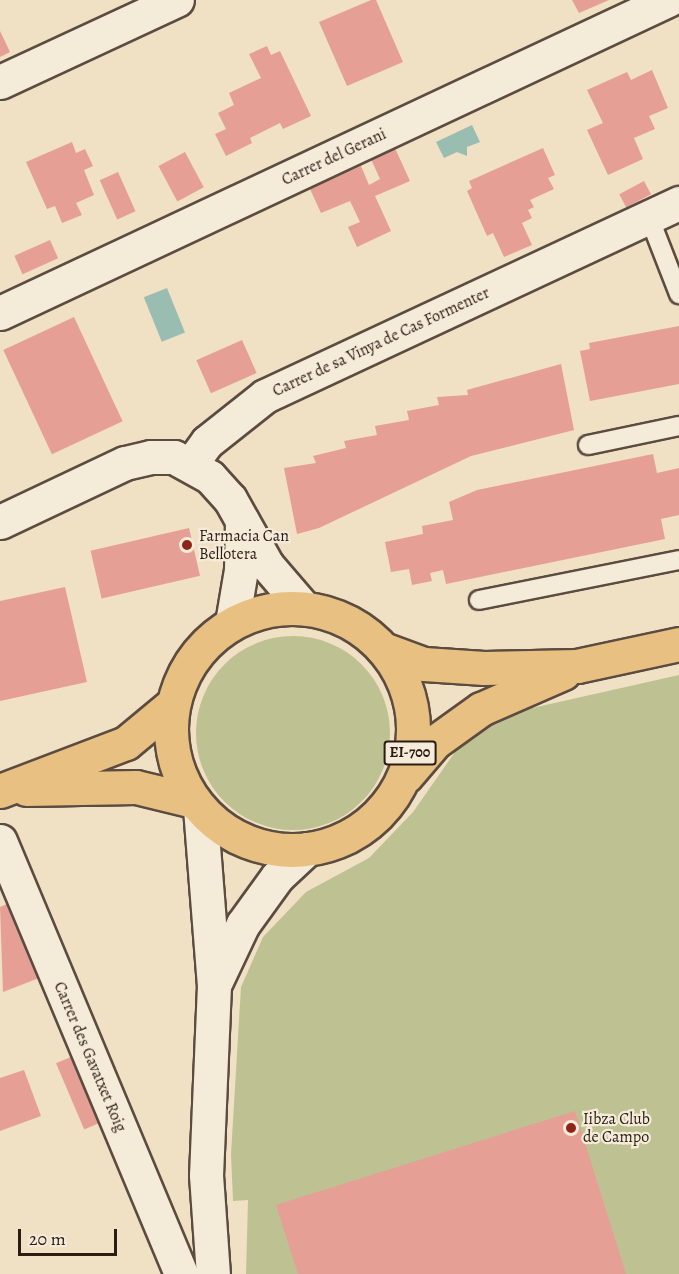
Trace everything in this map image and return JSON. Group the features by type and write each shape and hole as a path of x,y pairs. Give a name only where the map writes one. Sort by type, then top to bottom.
{"main road":[{"name":"EI-700","path":"401,782 413,736 412,713 407,689 383,649 360,628 333,615 304,608 255,613 232,623 193,657 173,704 173,755 197,805 222,828 249,842 278,849 307,849 336,841 363,827 384,807 401,782 435,742 481,709 577,666 679,644"},
{"name":"EI-700","path":"383,649 424,664 577,666"},
{"name":"EI-700","path":"3,791 126,743 173,704"},
{"name":"EI-700","path":"3,791 136,787 197,805"}],"street":[{"path":"0,82 177,0"},
{"path":"669,0 679,25"},
{"name":"Carrer del Gerani","path":"0,313 669,0"},
{"name":"Carrer de sa Vinya de Cas Formenter","path":"191,464 207,442 265,396 679,203"},
{"path":"0,522 125,463 151,457 174,458 191,464 230,499 267,565 304,608"},
{"path":"232,623 241,570 242,519"},
{"path":"197,805 214,986 206,1174 213,1274"},
{"name":"Carrer des Gavatxet Roig","path":"0,840 181,1274"},
{"path":"214,986 243,924 277,878 307,849"}],"lane":[{"path":"649,217 679,294"},
{"path":"588,445 679,426"},
{"path":"479,600 679,560"}],"green space":[{"path":"283,636 303,636 339,647 362,664 374,679 383,696 390,723 390,743 383,770 374,787 362,802 347,814 330,823 303,830 283,830 247,819 218,795 207,779 200,761 196,743 196,723 207,687 231,658 247,647 265,640"},
{"path":"679,675 679,1274 246,1274 248,1200 233,1201 231,1154 241,987 263,937 306,892 369,858 413,812 467,735 519,711"}],"water":[{"path":"472,125 480,142 467,147 467,156 457,152 444,158 436,142"},
{"path":"167,288 185,333 162,342 144,297"}],"building":[{"path":"371,0 376,0 403,62 347,86 319,22"},
{"path":"572,0 609,0 579,13"},
{"path":"0,31 10,52 0,57"},
{"path":"267,46 271,55 280,51 311,116 283,129 280,123 250,138 252,143 226,156 215,134 226,129 218,113 234,105 229,93 261,78 249,54"},
{"path":"652,70 668,108 649,116 655,129 634,138 643,159 608,175 587,130 603,123 587,90 627,72 631,80"},
{"path":"72,142 76,153 85,149 93,166 84,170 94,195 76,203 82,215 62,223 55,206 47,209 26,162"},
{"path":"394,146 410,181 375,196 391,231 357,247 348,227 360,222 350,201 321,213 310,189 361,166 369,185 380,179 370,157"},
{"path":"543,148 555,175 548,178 554,189 530,200 534,207 528,210 532,218 522,223 532,245 504,257 493,233 487,236 467,191 472,188 469,181"},
{"path":"185,152 204,187 177,201 159,166"},
{"path":"118,172 135,211 117,219 100,180"},
{"path":"644,181 651,194 626,207 619,194"},
{"path":"50,240 58,258 23,274 14,256"},
{"path":"74,317 123,421 52,454 3,350"},
{"path":"679,326 679,384 590,401 580,351 590,349 589,343"},
{"path":"242,340 257,373 211,393 196,360"},
{"path":"561,364 574,430 471,456 319,528 297,534 284,468 316,463 313,456 346,448 344,441 377,435 375,426 409,420 407,411 439,405 437,397 468,395 467,390"},
{"path":"653,454 657,473 679,468 679,515 661,519 665,539 446,584 443,570 430,573 432,581 412,585 409,569 391,572 385,542 423,534 422,526 453,520 449,502 477,490"},
{"path":"189,528 200,576 102,598 91,551"},
{"path":"65,587 87,682 0,701 0,601"},
{"path":"7,904 39,978 3,992 0,907"},
{"path":"80,1053 108,1119 84,1129 56,1063"},
{"path":"24,1070 41,1116 0,1131 0,1078"},
{"name":"Iibza Club de Campo","path":"575,1111 626,1274 298,1274 276,1205"}],"place":[{"name":"Farmacia Can Bellotera","path":"187,545"},
{"name":"Iibza Club de Campo","path":"571,1128"}]}
